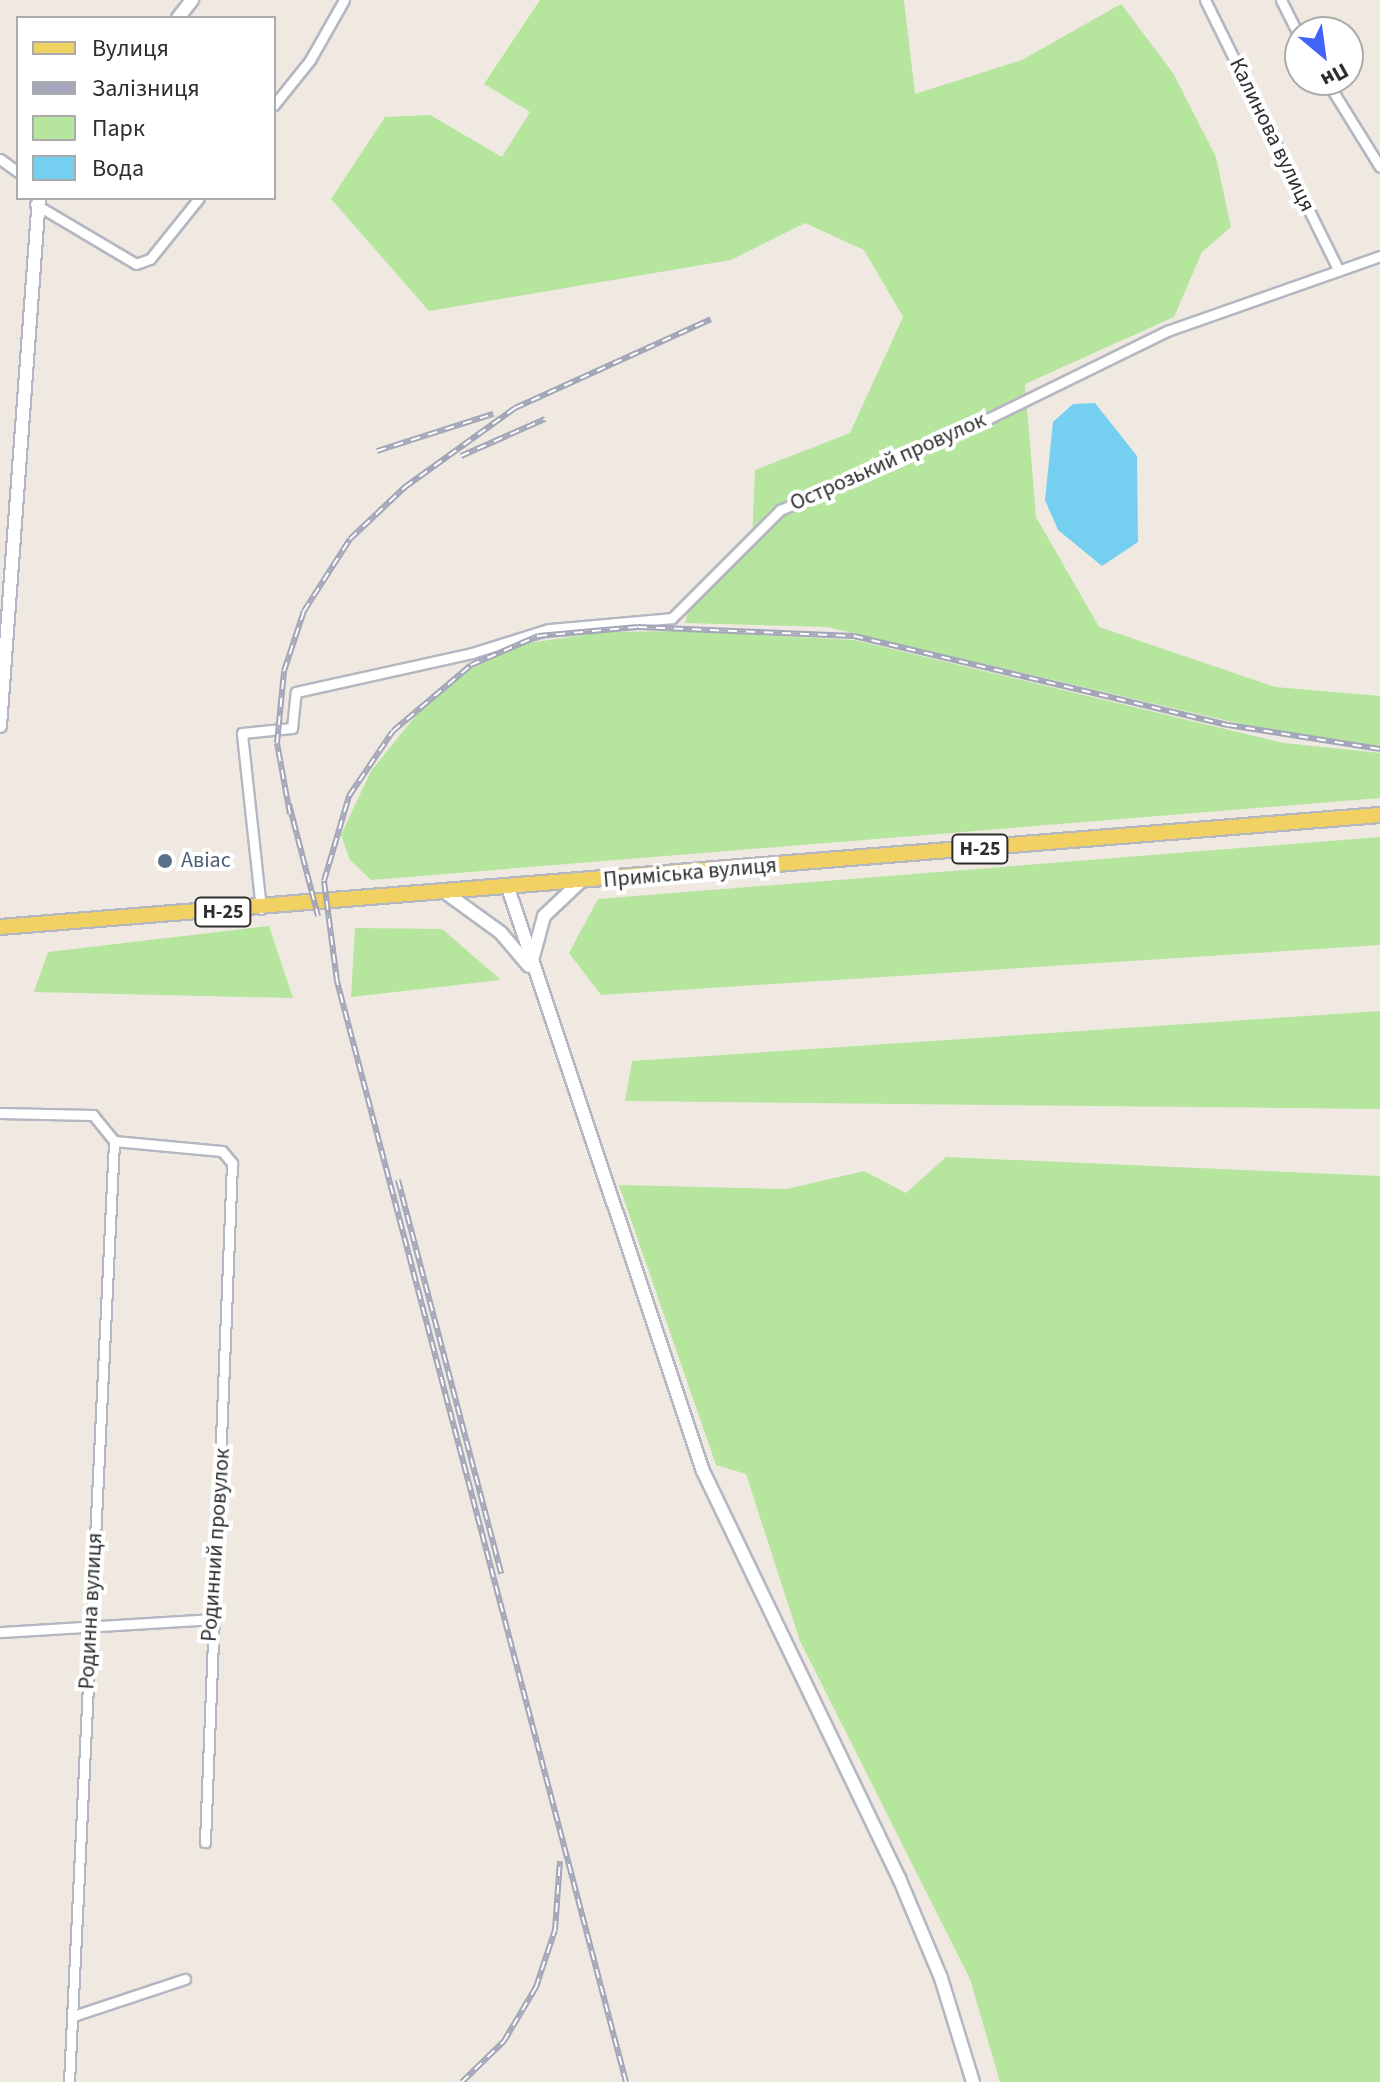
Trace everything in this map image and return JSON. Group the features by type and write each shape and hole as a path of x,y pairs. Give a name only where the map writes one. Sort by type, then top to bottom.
{"main road":[{"path":"180,16 192,0"},
{"path":"0,726 6,540 37,201"},
{"name":"Приміська вулиця","path":"0,927 261,909 1380,815"},
{"path":"533,972 533,949 544,916 580,882"},
{"path":"508,888 533,972 703,1471 899,1878 941,1978 973,2082"},
{"path":"446,893 501,933 533,972"}],"street":[{"path":"276,102 310,60 344,0"},
{"name":"Калинова вулиця","path":"1205,0 1339,271"},
{"path":"1336,96 1380,167"},
{"path":"37,201 136,264 150,259 197,200"},
{"name":"Острозький провулок","path":"261,909 242,733 292,728 296,692 472,653 549,629 672,618 780,510 967,429 1167,331 1380,256"},
{"path":"0,1113 93,1115 114,1141"},
{"name":"Родинний провулок","path":"114,1141 222,1151 234,1171 216,1609 210,1619 205,1842"},
{"name":"Родинна вулиця","path":"69,2082 114,1141"},
{"path":"0,1632 210,1619"},
{"path":"73,2016 185,1979"}],"green space":[{"path":"540,0 904,0 915,94 1022,60 1121,4 1173,73 1216,157 1231,227 1202,252 1174,317 1025,384 1036,517 1099,627 1275,687 1380,696 1380,746 1284,734 827,627 685,623 690,603 752,543 755,470 850,433 903,317 864,250 805,223 731,260 429,311 331,199 385,117 430,115 502,157 530,112 484,84"},
{"path":"684,631 854,640 1284,743 1380,753 1380,798 371,880 350,860 341,835 371,771 421,709 469,670 521,644 605,632"},
{"path":"1380,837 1380,945 601,995 569,953 598,899"},
{"path":"269,926 293,998 34,992 48,952"},
{"path":"355,928 442,929 501,980 351,997"},
{"path":"1380,1011 1380,1109 625,1101 632,1061"},
{"path":"946,1157 1380,1176 1380,2082 1000,2082 970,1979 800,1641 746,1474 716,1465 619,1185 787,1189 864,1171 906,1193"}],"water":[{"path":"1095,403 1137,456 1138,542 1102,566 1058,530 1045,500 1053,422 1073,404"}],"railway":[{"path":"290,814 277,743 284,671 304,611 350,539 405,487 515,408 711,319"},
{"path":"377,451 493,414"},
{"path":"461,456 545,419"},
{"path":"626,2082 337,981 324,881 349,796 393,731 471,665 538,636 638,627 854,636 1228,725 1380,749"},
{"path":"289,804 318,916"},
{"path":"398,1180 501,1574"},
{"path":"462,2082 504,2041 536,1987 555,1930 560,1861"}],"place":[{"name":"Авіас","path":"165,861"}]}
